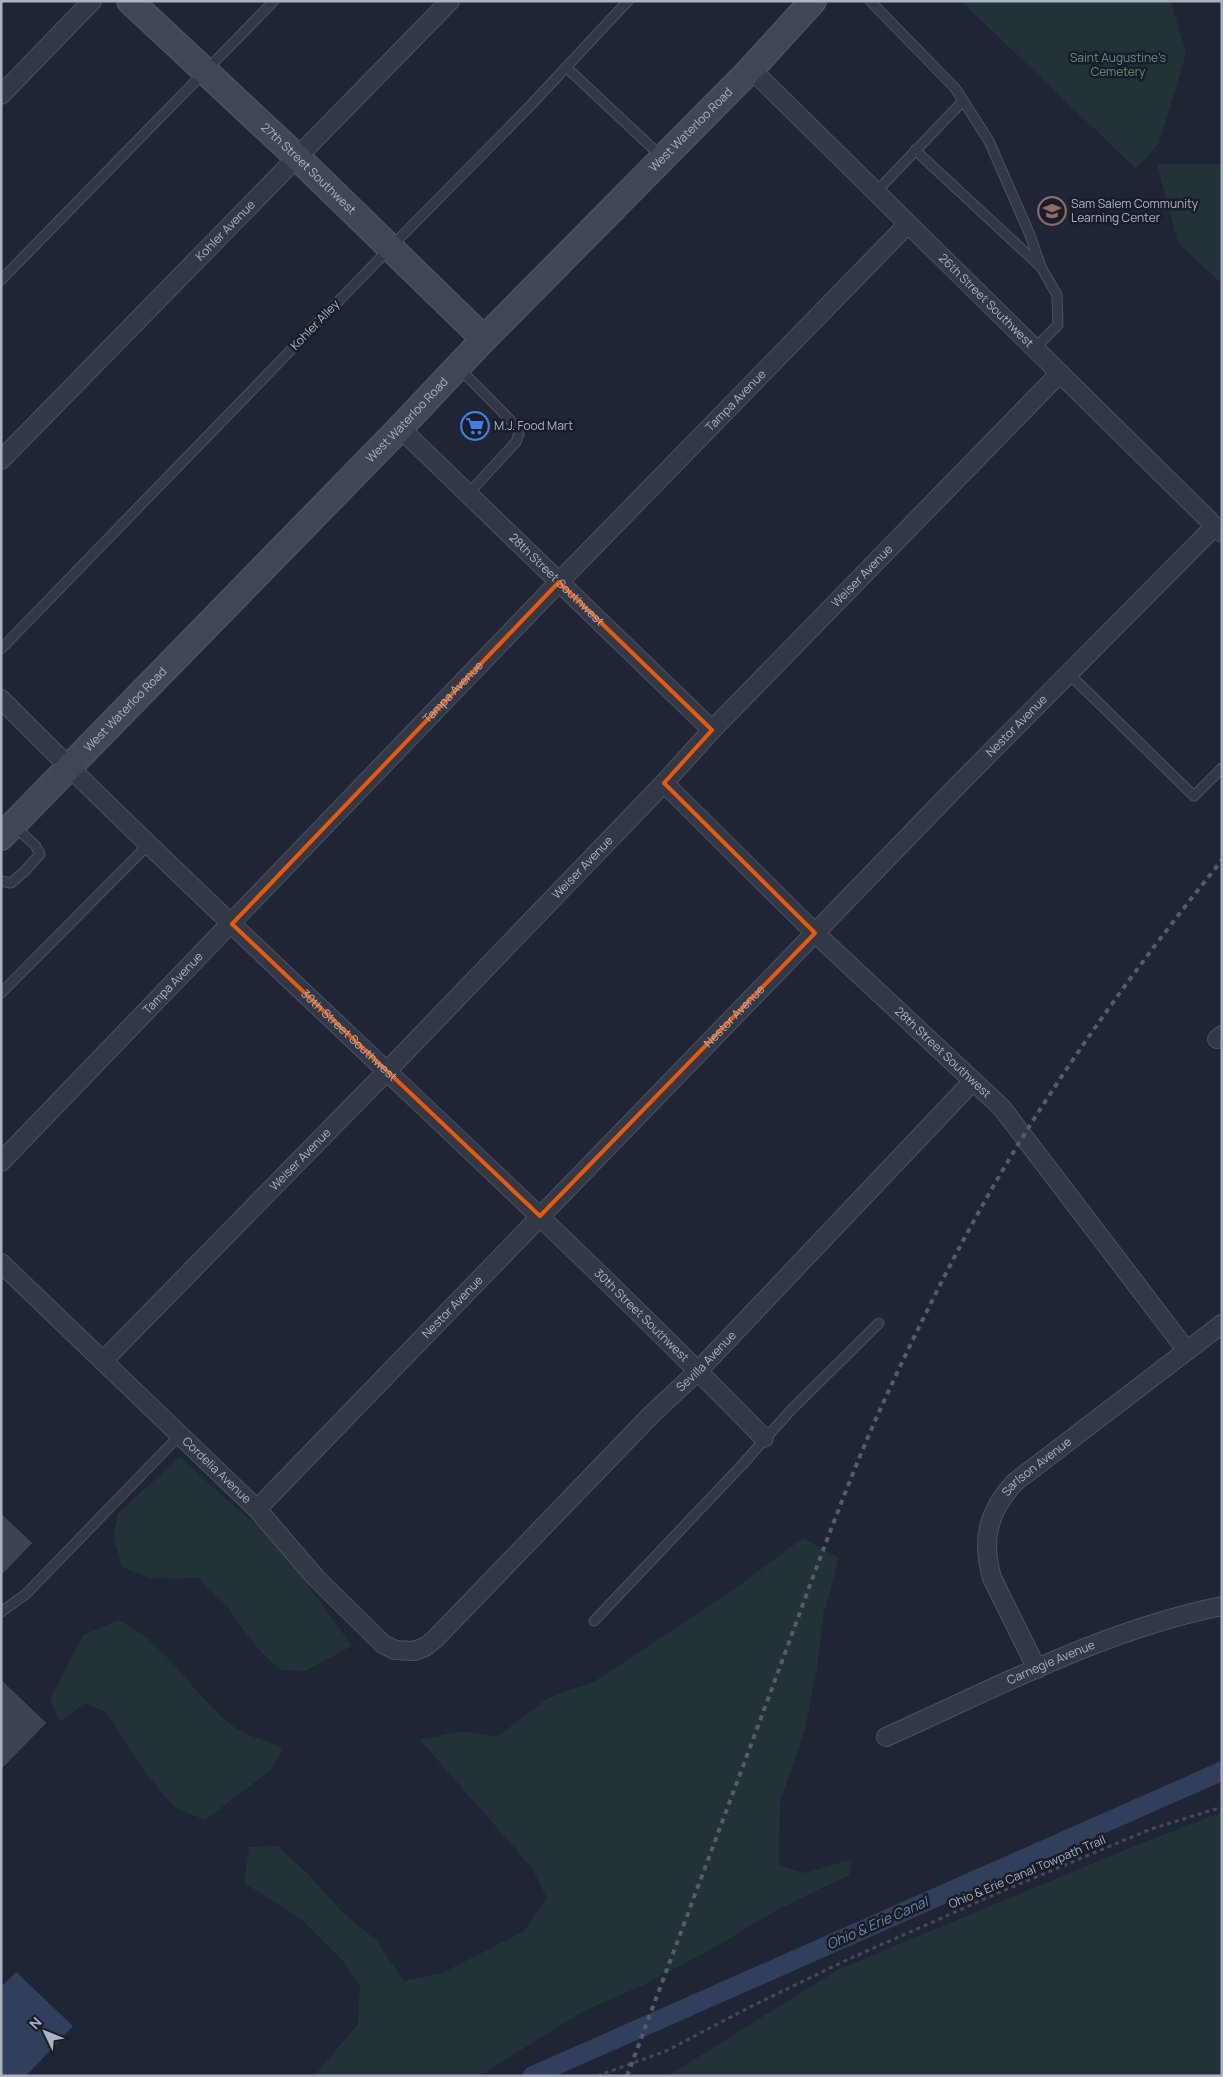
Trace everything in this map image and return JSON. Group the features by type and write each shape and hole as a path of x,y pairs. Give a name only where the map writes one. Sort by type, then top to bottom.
{"main road":[{"name":"27th Street Southwest","path":"130,1 298,158 484,339"},
{"name":"West Waterloo Road","path":"7,831 400,428 484,339 750,69 813,1"}],"street":[{"path":"1,95 92,1"},
{"name":"Kohler Avenue","path":"1,460 450,1"},
{"name":"26th Street Southwest","path":"750,69 1036,348 1218,530"},
{"name":"Tampa Avenue","path":"1,1162 559,582 908,224"},
{"name":"Weiser Avenue","path":"104,1361 386,1072 664,783 712,730 1060,373"},
{"name":"28th Street Southwest","path":"400,428 712,730"},
{"name":"Nestor Avenue","path":"257,1509 1068,673 1218,530"},
{"name":"30th Street Southwest","path":"1,699 68,767 386,1072 540,1216 698,1370 764,1438"},
{"name":"28th Street Southwest","path":"664,783 815,933 1002,1108 1188,1351"},
{"name":"Sevilla Avenue","path":"436,1639 652,1414 698,1370 973,1081"},
{"name":"Cordelia Avenue","path":"1,1264 257,1509 316,1578 383,1644 404,1652 425,1647 436,1639"},
{"name":"Sarlson Avenue","path":"1037,1669 992,1578 988,1564 987,1535 997,1506 1015,1482 1222,1324"},
{"name":"Carnegie Avenue","path":"886,1737 1103,1639 1174,1617 1222,1606"}],"lane":[{"path":"1,280 274,1"},
{"name":"Kohler Alley","path":"1,649 529,107 628,1"},
{"path":"870,1 955,88 989,141 1030,235 1041,267 1057,295 1058,325 1036,348"},
{"path":"566,67 663,158"},
{"path":"876,192 963,101"},
{"path":"916,150 1041,267"},
{"path":"458,367 516,426 518,434 516,442 468,494"},
{"path":"1068,673 1194,796 1222,768"},
{"path":"1,881 11,883 26,871 40,854 35,845 7,831"},
{"path":"1,993 149,844"},
{"path":"594,1621 742,1465 764,1438 879,1324"},
{"path":"1,1612 26,1594 180,1435"}],"path":[{"name":"Ohio & Erie Canal Towpath Trail","path":"597,2076 666,2051 752,2006 850,1959 998,1893 1151,1829 1222,1807"}],"highlighted area":[{"path":"559,582 712,730 664,783 815,933 540,1216 232,924"}],"green space":[{"name":"Saint Augustine's Cemetery","path":"961,1 1171,1 1186,54 1159,143 1136,169"},
{"path":"1157,164 1222,164 1222,284 1178,243"},
{"path":"180,1457 275,1540 352,1646 305,1671 281,1670 261,1652 228,1607 198,1578 152,1579 122,1567 113,1536 118,1513"},
{"path":"803,1538 839,1558 824,1613 817,1668 805,1730 780,1802 779,1866 806,1873 852,1859 849,1875 773,1912 712,1949 637,1988 584,2011 479,2076 314,2076 358,2024 360,1987 343,1961 301,1919 244,1883 249,1847 278,1846 309,1875 342,1912 376,1940 404,1981 442,1973 523,1932 547,1898 532,1868 420,1740 462,1731 497,1737 548,1698 595,1681 737,1587"},
{"path":"118,1620 150,1641 204,1699 233,1726 283,1748 271,1770 205,1820 174,1807 144,1771 106,1712 85,1703 60,1722 50,1699 83,1635"},
{"path":"1222,1812 1222,2076 668,2076 837,1970 1132,1847"}],"water":[{"path":"16,1972 73,2026 26,2076 1,2076 1,1987"}],"building":[{"path":"1,1513 33,1543 1,1576"},
{"path":"1,1679 47,1723 1,1770"}],"waterway":[{"name":"Ohio & Erie Canal","path":"532,2076 1222,1771"}],"railway":[{"path":"627,2076 833,1523 895,1377 964,1239 1021,1140 1052,1091 1117,997 1151,950 1222,860"}],"place":[{"name":"Sam Salem Community Learning Center","path":"1052,211"},
{"name":"M.J. Food Mart","path":"475,426"}]}
